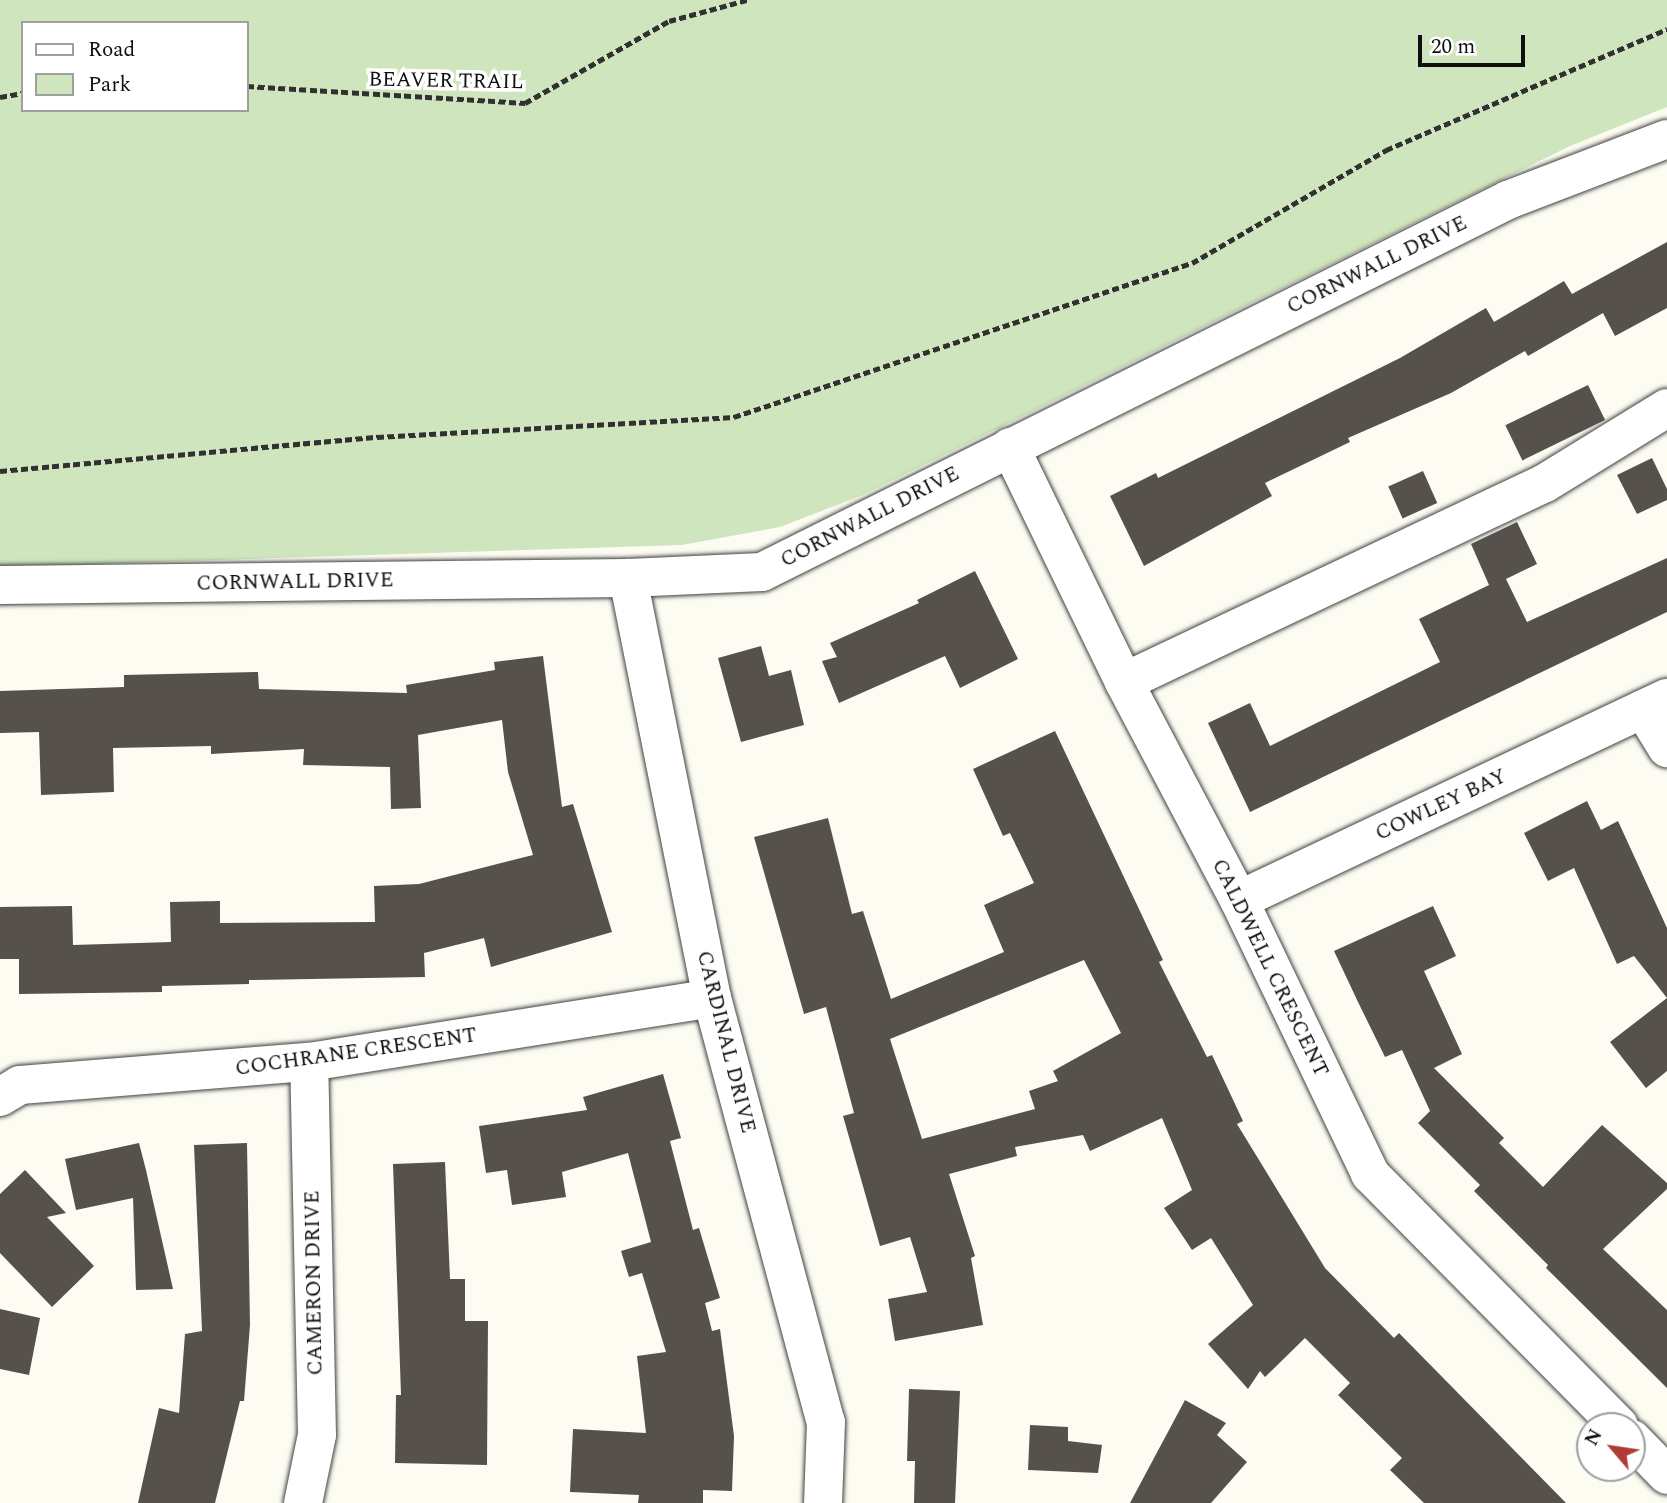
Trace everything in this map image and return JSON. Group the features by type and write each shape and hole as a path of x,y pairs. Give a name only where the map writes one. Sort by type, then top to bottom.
{"street":[{"name":"CORNWALL DRIVE","path":"0,585 628,578 762,572 1508,200 1667,139"},
{"path":"1124,682 1545,483 1667,408"},
{"name":"CALDWELL CRESCENT","path":"1010,447 1124,682 1239,900 1370,1174 1605,1412"},
{"name":"CARDINAL DRIVE","path":"628,578 712,998 826,1422 823,1503"},
{"name":"COWLEY BAY","path":"1239,900 1655,704 1667,748"},
{"name":"COCHRANE CRESCENT","path":"0,1097 20,1085 309,1062 712,998"},
{"name":"CAMERON DRIVE","path":"303,1503 317,1435 309,1062"},
{"path":"1646,1453 1667,1475"}],"path":[{"name":"BEAVER TRAIL","path":"248,86 525,103 669,21 747,0"},
{"path":"0,471 377,438 734,417 1192,263 1386,150 1667,29"},
{"path":"0,97 21,93"}],"green space":[{"path":"0,0 1667,0 1667,107 1570,146 863,495 780,527 682,545 0,567"}],"building":[{"path":"1667,242 1667,308 1615,336 1603,313 1528,356 1525,351 1451,393 1348,438 1350,442 1265,483 1272,496 1144,566 1110,496 1156,473 1158,478 1400,358 1486,308 1494,322 1564,281 1572,294"},
{"path":"1588,385 1605,420 1522,460 1505,425"},
{"path":"1652,458 1667,489 1667,500 1637,514 1617,475"},
{"path":"1423,471 1437,503 1403,518 1388,486"},
{"path":"1517,522 1537,564 1506,579 1527,622 1667,558 1667,612 1250,812 1208,723 1250,703 1270,746 1440,662 1419,619 1489,585 1471,544"},
{"path":"975,571 1018,659 960,688 945,656 839,703 822,661 837,657 830,643 919,603 917,600"},
{"path":"761,646 769,676 791,670 804,725 741,742 718,658"},
{"path":"543,656 562,807 573,804 612,932 491,967 484,938 424,953 425,977 249,980 249,984 162,986 162,992 19,994 19,959 0,959 0,907 72,906 73,945 171,942 170,902 220,901 220,923 375,922 374,886 419,884 533,855 508,772 502,720 418,735 421,808 391,809 390,767 303,765 304,749 211,754 211,746 113,748 114,792 41,795 39,732 0,733 0,691 124,687 124,675 258,672 259,689 407,693 406,685 495,670 494,662"},
{"path":"1055,731 1163,960 1159,962 1207,1057 1212,1055 1243,1121 1237,1124 1325,1268 1394,1338 1399,1333 1566,1503 1424,1503 1390,1470 1402,1458 1338,1395 1350,1383 1305,1338 1265,1377 1260,1371 1248,1389 1208,1344 1253,1305 1211,1238 1192,1250 1164,1208 1192,1190 1162,1118 1090,1151 1083,1135 1015,1147 1017,1156 949,1174 975,1256 971,1258 983,1325 895,1341 888,1299 927,1292 910,1237 880,1246 843,1116 854,1113 826,1007 804,1014 754,837 828,818 852,914 863,911 891,999 1004,952 984,905 1034,883 1010,833 1003,836 973,769","holes":["1084,960 1121,1033 1053,1071 1058,1081 1029,1091 1035,1109 922,1139 890,1039"]},
{"path":"1587,801 1601,830 1618,821 1667,928 1667,998 1634,956 1617,964 1574,868 1548,881 1524,833"},
{"path":"1433,906 1456,956 1424,971 1462,1054 1434,1068 1504,1138 1499,1143 1543,1187 1602,1125 1667,1183 1667,1189 1603,1249 1667,1310 1667,1388 1546,1268 1548,1265 1474,1191 1480,1185 1418,1123 1430,1111 1402,1050 1385,1057 1358,1002 1334,951"},
{"path":"1667,998 1667,1071 1646,1088 1610,1042"},
{"path":"663,1074 681,1138 670,1141 693,1230 699,1228 720,1298 705,1303 712,1331 720,1329 734,1436 732,1491 703,1490 703,1503 638,1503 639,1495 570,1492 573,1429 646,1433 637,1356 666,1352 642,1273 629,1277 621,1251 651,1242 628,1153 562,1172 566,1197 512,1205 507,1170 486,1173 479,1126 587,1110 583,1097"},
{"path":"139,1143 173,1289 136,1290 133,1198 76,1210 65,1159"},
{"path":"247,1143 250,1325 244,1401 240,1401 215,1503 138,1503 159,1408 179,1413 185,1334 202,1331 194,1145"},
{"path":"445,1162 450,1279 465,1279 465,1321 488,1321 487,1465 395,1463 396,1395 401,1395 393,1164"},
{"path":"25,1170 66,1213 47,1217 94,1266 52,1307 0,1253 0,1194"},
{"path":"0,1309 40,1318 29,1375 0,1369"},
{"path":"909,1389 960,1391 955,1503 914,1503 915,1461 907,1461"},
{"path":"1185,1400 1226,1423 1217,1435 1247,1462 1211,1503 1130,1503"},
{"path":"1030,1425 1068,1427 1068,1441 1102,1445 1098,1473 1028,1470"}]}
